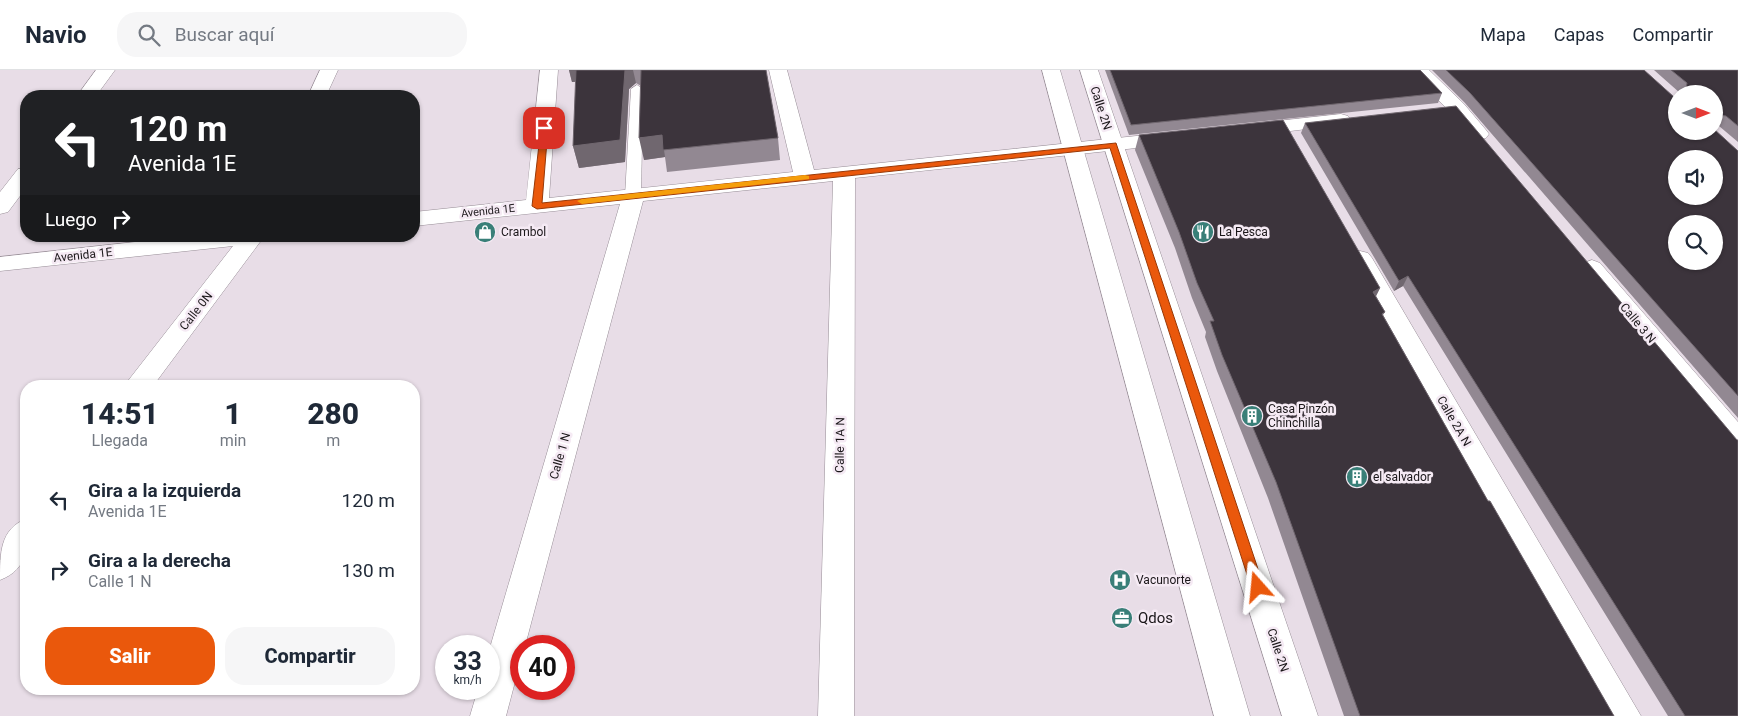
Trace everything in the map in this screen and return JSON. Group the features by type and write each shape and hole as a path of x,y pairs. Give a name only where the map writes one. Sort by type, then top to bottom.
{"street":[{"path":"91,90 106,70"},
{"path":"321,90 330,70"},
{"path":"537,206 549,70"},
{"path":"778,70 806,177"},
{"path":"1052,70 1232,716"},
{"name":"Calle 2N","path":"1089,70 1300,716"},
{"path":"1418,70 1457,108 1495,153"},
{"path":"1428,111 1457,108"},
{"path":"1228,132 1361,118"},
{"path":"1285,126 1300,152"},
{"name":"Avenida 1E","path":"420,218 1190,136"},
{"name":"Calle 1A N","path":"836,716 844,173"},
{"path":"0,207 20,182"},
{"name":"Calle 1 N","path":"488,716 633,196"},
{"name":"Calle 2A N","path":"1349,239 1623,716"},
{"name":"Avenida 1E","path":"0,264 200,242"},
{"name":"Calle 0N","path":"143,380 249,242"},
{"name":"Calle 3 N","path":"1578,252 1738,441"},
{"path":"0,566 20,540"}],"lane":[{"path":"633,196 637,89"}],"building":[{"path":"576,70 625,70 620,140 573,146"},
{"path":"641,70 766,70 778,138 663,150 662,135 639,138"},
{"path":"1110,70 1420,70 1442,93 1131,125"},
{"path":"1446,70 1644,70 1668,92 1668,140 1723,140 1723,137 1738,151 1738,396 1470,93"},
{"path":"1671,70 1738,70 1738,126 1723,116 1723,85 1687,85 1687,83"},
{"path":"1456,106 1738,440 1738,716 1685,716 1408,276 1399,281 1305,123"},
{"path":"1283,120 1380,288 1373,292 1385,312 1382,314 1488,501 1490,501 1614,716 1360,716 1276,482 1222,355 1210,321 1214,321 1197,283 1179,232 1139,135"}],"slow traffic":[{"path":"582,201 805,177"}],"place":[{"name":"Crambol","path":"485,232"},
{"name":"La Pesca","path":"1203,232"},
{"name":"Casa Pinzón Chinchilla","path":"1252,416"},
{"name":"el salvador","path":"1357,477"},
{"name":"Vacunorte","path":"1120,580"},
{"name":"Qdos","path":"1122,618"}],"route":[{"path":"544,128 537,206 1113,145 1258,587"}]}
